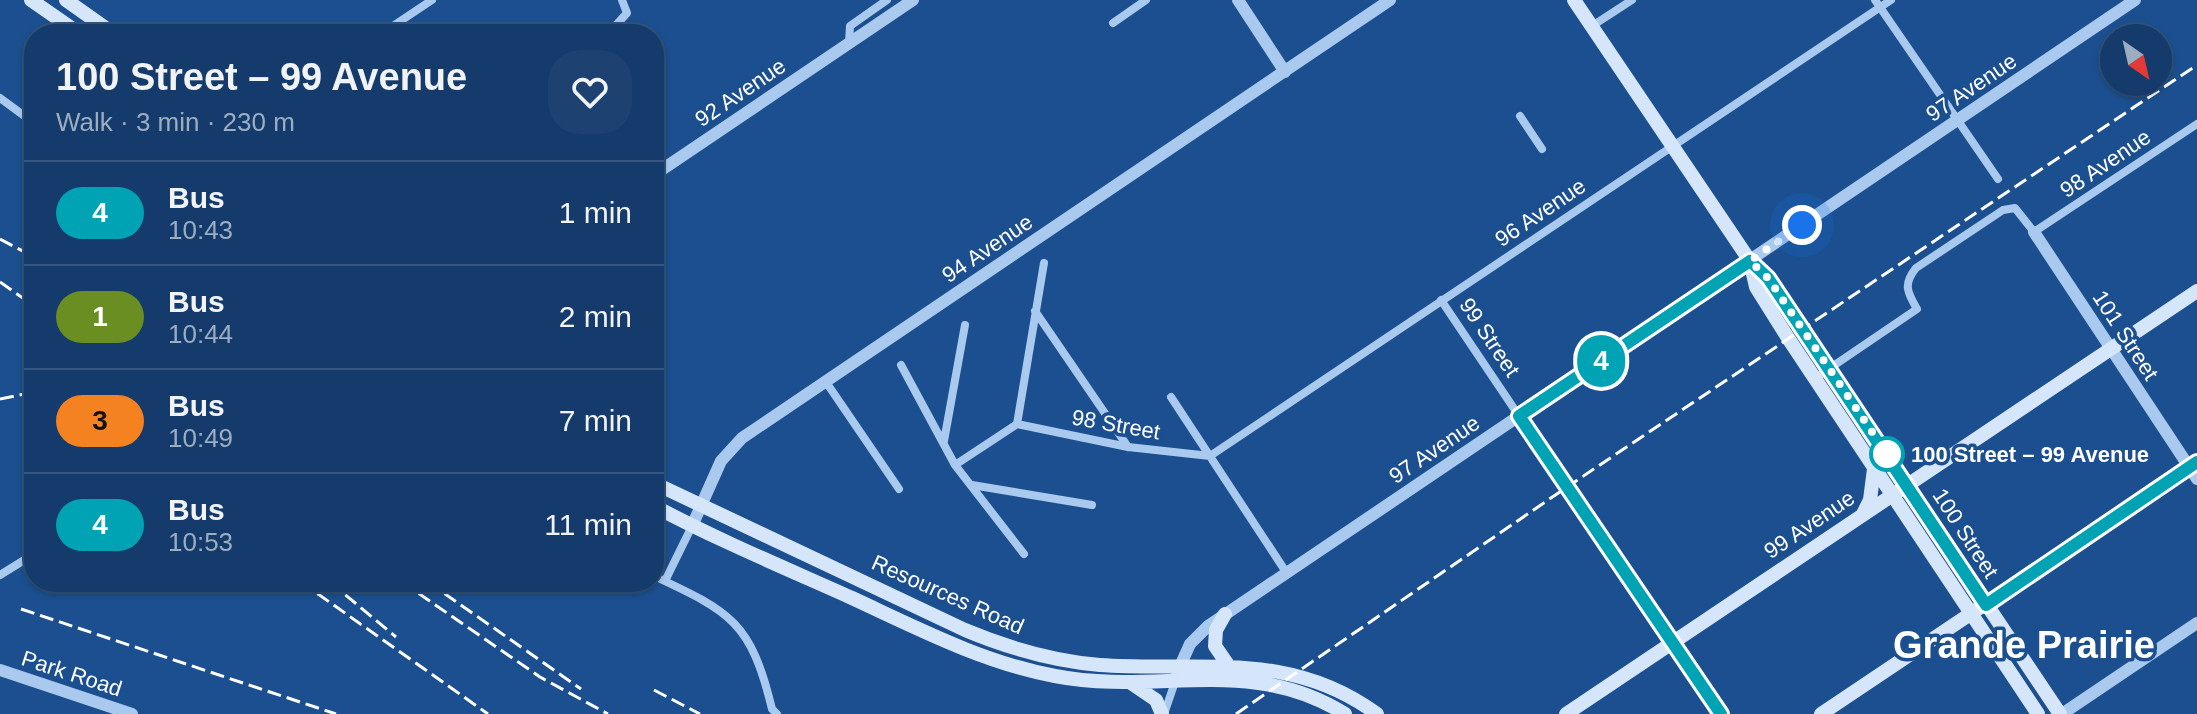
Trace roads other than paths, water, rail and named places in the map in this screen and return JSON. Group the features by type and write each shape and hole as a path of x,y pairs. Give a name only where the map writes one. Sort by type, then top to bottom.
{"main road":[{"path":"31,0 66,24"},
{"path":"66,0 100,24"},
{"name":"100 Street","path":"1574,0 1750,261 1768,278 2061,714"},
{"name":"100 Street","path":"1750,261 1756,287 1814,379 2038,714"},
{"name":"99 Avenue","path":"1566,714 2197,291"},
{"path":"1863,514 1870,500 1874,469"},
{"path":"1821,714 2194,469"},
{"name":"Resources Road","path":"664,487 965,630 1009,647 1076,663 1228,665 1308,678 1337,689 1377,714"},
{"name":"Resources Road","path":"664,511 990,659 1054,676 1131,682 1250,679 1311,696 1345,714"},
{"path":"1225,614 1216,630 1215,646 1228,665"},
{"path":"1131,682 1151,695 1163,714"}],"street":[{"path":"396,24 432,0"},
{"path":"618,24 627,13 622,0"},
{"name":"92 Avenue","path":"849,43 850,26 887,0"},
{"name":"92 Avenue","path":"664,168 913,0"},
{"path":"1113,23 1146,0"},
{"path":"1238,0 1285,72"},
{"name":"94 Avenue","path":"665,581 701,503 731,448 1390,0"},
{"path":"1592,26 1632,0"},
{"name":"96 Avenue","path":"1210,456 1878,4 1891,0"},
{"name":"97 Avenue","path":"1175,682 1179,665 1194,638 1225,614 2135,0"},
{"path":"1878,4 1998,179"},
{"path":"0,98 24,116"},
{"path":"1520,116 1542,149"},
{"name":"98 Avenue","path":"2034,232 2197,124"},
{"name":"101 Street","path":"1828,369 1917,309 1907,292 1907,278 1916,268 2003,210 2015,208 2194,469"},
{"path":"955,465 1017,424 1044,263"},
{"name":"99 Street","path":"1441,300 1721,714"},
{"path":"1035,310 1128,447"},
{"path":"944,442 965,325"},
{"path":"901,365 955,465 1024,554"},
{"path":"1814,379 1828,369"},
{"path":"826,382 899,489"},
{"name":"98 Street","path":"1171,397 1286,572"},
{"name":"98 Street","path":"1017,424 1128,447 1210,456"},
{"path":"971,485 1092,505"},
{"path":"0,575 24,560"},
{"path":"665,581 715,605 733,621 758,658 772,709 777,714"},
{"path":"2061,714 2197,623"},
{"name":"Park Road","path":"0,670 105,710 132,714"},
{"path":"1163,714 1175,682"}],"railway":[{"path":"1236,714 1567,487 2197,65"},
{"path":"0,239 24,252"},
{"path":"0,282 24,299"},
{"path":"0,399 24,394"},
{"path":"315,592 488,714"},
{"path":"342,592 396,637"},
{"path":"417,592 540,677 608,714"},
{"path":"442,592 581,689"},
{"path":"21,609 336,714"},
{"path":"654,690 700,714"}],"place":[{"name":"100 Street – 99 Avenue","path":"1887,454"}],"district":[{"name":"Grande Prairie","path":"2024,645"}]}
